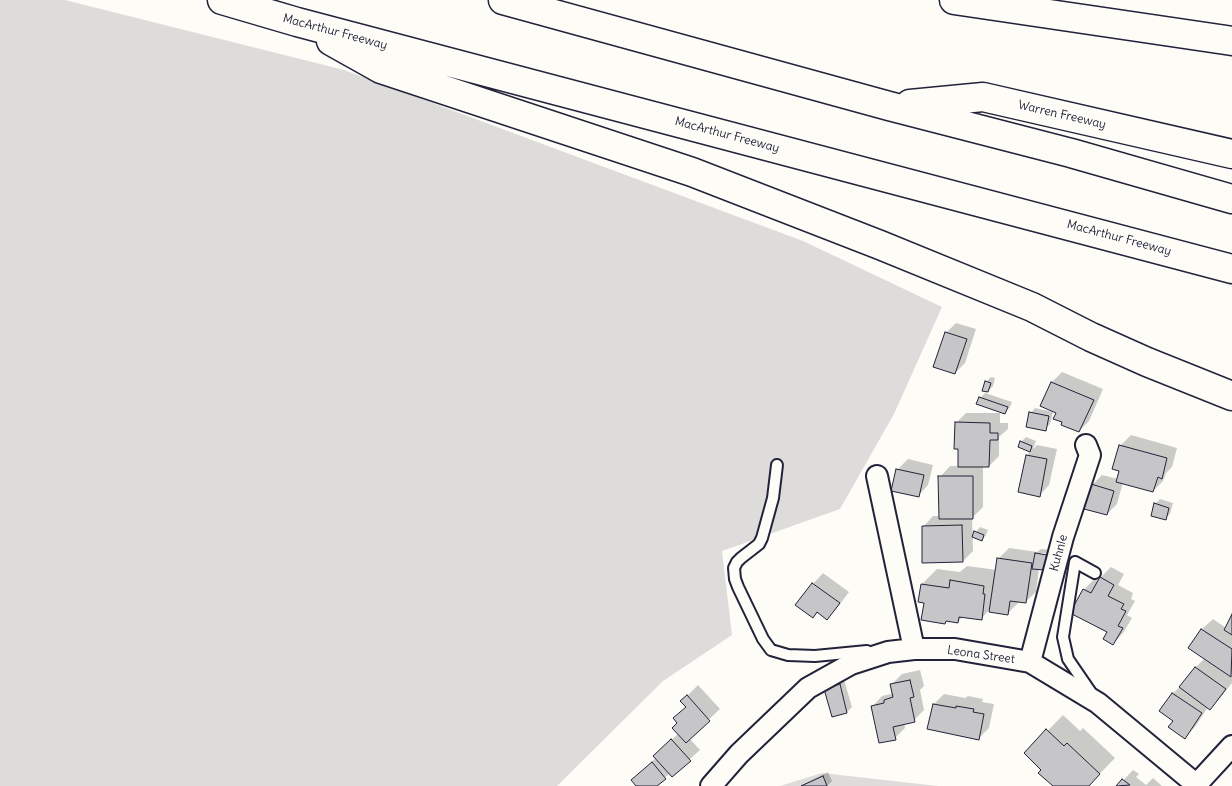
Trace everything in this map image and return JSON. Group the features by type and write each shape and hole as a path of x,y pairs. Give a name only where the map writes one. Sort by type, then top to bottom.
{"highway":[{"name":"MacArthur Freeway","path":"222,0 297,22 1232,269"},
{"path":"503,0 889,106 1071,153 1232,199"},
{"path":"954,0 1232,41"},
{"path":"297,22 381,69 692,172 880,245 1032,307 1091,337 1147,362 1232,396"},
{"path":"1124,26 1201,25 1232,22"},
{"name":"Warren Freeway","path":"889,106 983,97 1232,154"}],"street":[{"name":"Kuhnle","path":"1030,662 1063,536 1090,455 1086,445"},
{"path":"877,476 914,649"},
{"name":"Leona Street","path":"711,786 739,754 808,688 852,664 888,652 914,649 955,649 1030,662 1098,703 1197,785"},
{"path":"1197,785 1232,746"}],"lane":[{"path":"777,465 773,498 762,538 759,544 737,562 734,568 738,587 767,645 771,650 788,655 815,656 867,651 888,652"},
{"path":"1094,573 1075,562 1063,637 1068,660 1098,703"}],"shaded area":[{"path":"0,0 65,0 344,70 803,241 942,307 894,414 840,509 722,551 732,635 663,681 557,786 0,786"},
{"path":"822,773 938,786 780,786"}],"building":[{"path":"945,332 967,339 955,374 933,367"},
{"path":"985,381 991,383 988,392 982,391"},
{"path":"1051,382 1094,400 1079,432 1061,425 1062,422 1053,419 1056,413 1040,406"},
{"path":"979,397 1008,407 1005,414 976,404"},
{"path":"1029,412 1049,416 1046,431 1026,427"},
{"path":"955,422 990,423 990,433 998,433 998,440 990,440 989,467 958,467 958,449 954,449"},
{"path":"1020,441 1032,446 1030,452 1018,447"},
{"path":"1119,445 1167,458 1162,479 1158,477 1153,492 1116,482 1119,471 1112,469"},
{"path":"1026,455 1047,459 1040,497 1018,492"},
{"path":"896,469 924,475 919,497 891,491"},
{"path":"938,476 973,476 973,519 939,519"},
{"path":"1091,484 1114,491 1107,515 1084,509"},
{"path":"1154,503 1169,508 1166,520 1151,516"},
{"path":"962,525 963,562 922,563 922,526"},
{"path":"974,531 984,535 982,541 972,537"},
{"path":"1035,553 1047,555 1045,570 1032,569"},
{"path":"997,558 1032,563 1026,603 1010,601 1008,615 989,612"},
{"path":"1100,577 1114,585 1108,596 1124,604 1121,609 1126,611 1118,626 1123,628 1113,645 1103,639 1107,632 1070,613 1083,589 1091,593"},
{"path":"950,580 984,586 982,620 959,617 958,623 946,621 945,624 921,620 924,603 918,602 921,584 949,588"},
{"path":"812,583 840,603 827,620 817,612 813,618 795,605"},
{"path":"1232,614 1232,635 1224,630"},
{"path":"1201,629 1232,649 1231,677 1188,648"},
{"path":"1195,667 1226,689 1210,710 1179,687"},
{"path":"910,680 914,697 910,698 915,722 893,727 896,740 879,743 871,706 884,703 884,700 893,697 890,684"},
{"path":"840,684 847,713 832,717 824,689"},
{"path":"1172,693 1202,713 1185,739 1168,727 1173,721 1159,711"},
{"path":"687,695 710,721 686,743 672,728 677,723 673,718 686,707 680,701"},
{"path":"933,704 974,709 973,712 984,714 979,740 927,729"},
{"path":"1046,729 1064,746 1067,743 1100,774 1089,786 1053,786 1038,773 1041,770 1024,753"},
{"path":"671,739 691,761 672,777 653,756"},
{"path":"652,762 666,779 657,786 636,786 631,780"},
{"path":"823,776 827,786 801,786"},
{"path":"1122,779 1130,785 1116,786"}]}
